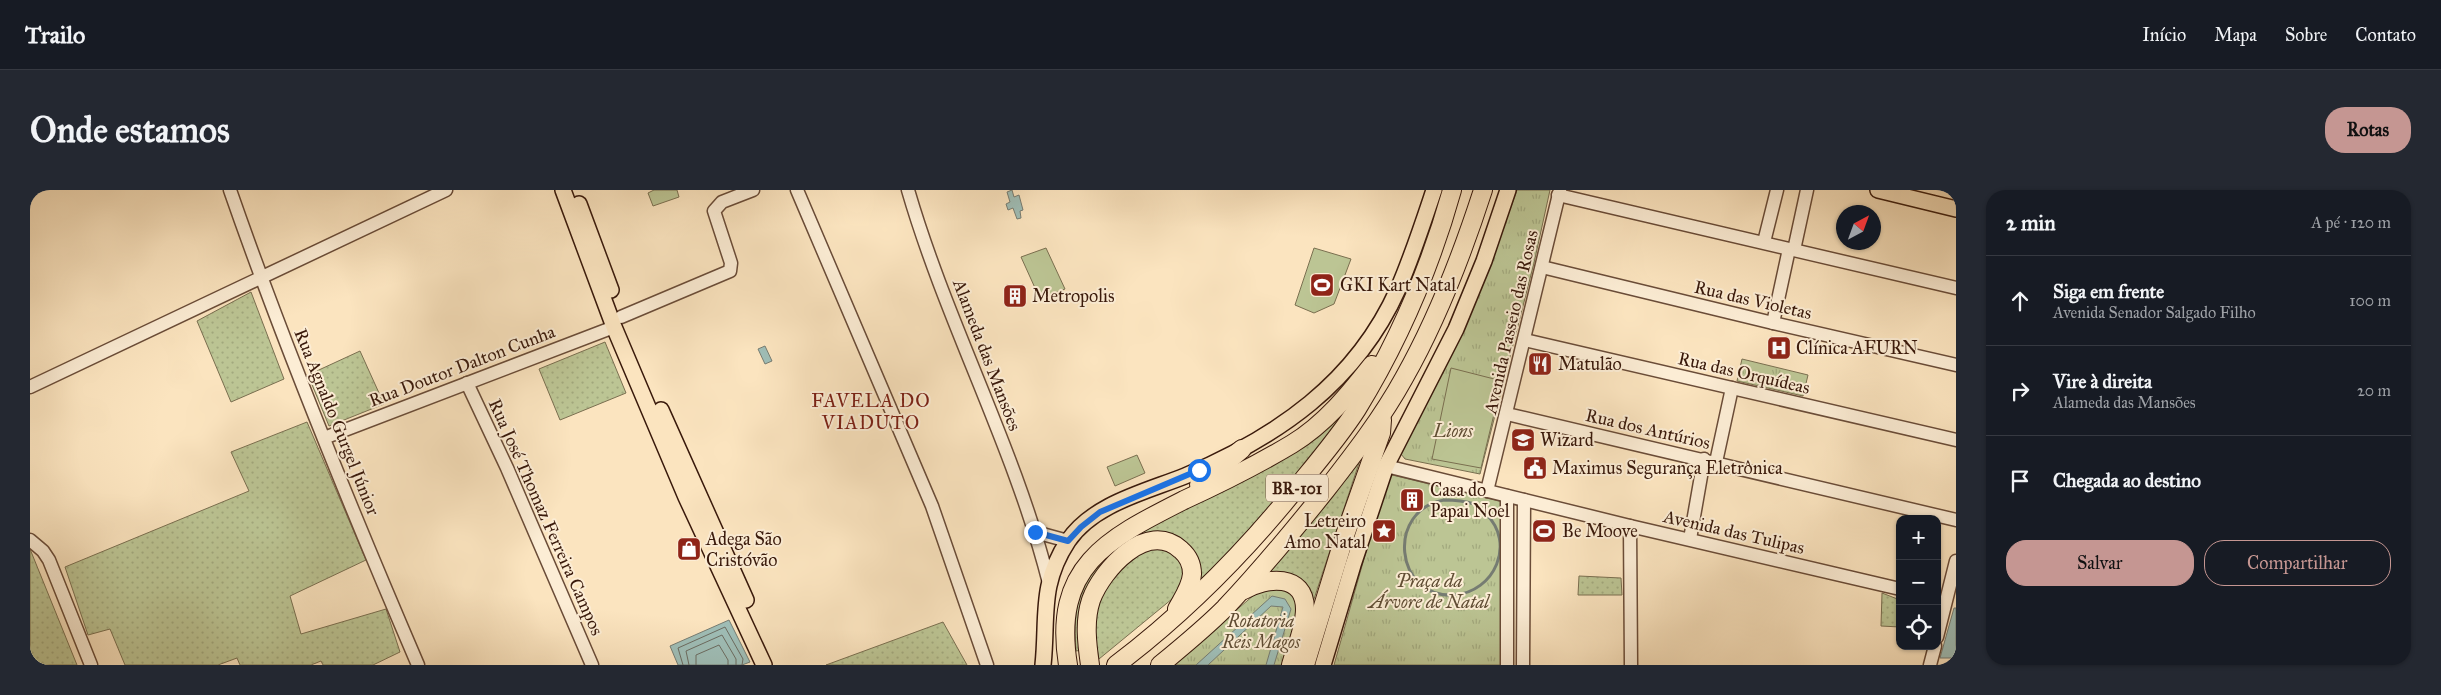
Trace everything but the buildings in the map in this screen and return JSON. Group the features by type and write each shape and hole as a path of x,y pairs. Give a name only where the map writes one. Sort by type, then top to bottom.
{"highway":[{"name":"BR-101","path":"1116,665 1215,581 1252,541 1312,469 1356,410 1396,334 1439,235 1452,190"},
{"name":"BR-101","path":"1160,665 1237,595 1305,517 1382,414 1404,380 1442,304 1464,249 1483,190"},
{"path":"1068,665 1064,626 1070,595 1091,559 1118,535 1293,443 1311,430 1339,405 1396,334"},
{"path":"1305,665 1380,433 1382,414"},
{"path":"1175,505 1242,449"},
{"path":"1090,665 1086,626 1090,601 1110,568 1131,549 1152,542 1170,543 1185,554 1192,572 1188,589 1171,620"},
{"path":"1237,595 1255,584 1271,579 1288,582 1298,589 1304,599 1305,613 1291,665"}],"main road":[{"path":"563,190 686,497 764,665"},
{"path":"574,190 617,322 774,665"},
{"path":"1043,665 1044,611 1049,583 1068,541 1081,527 1100,512 1199,470 1242,449 1288,422 1320,397 1334,383 1365,343 1398,290 1412,256 1434,190"},
{"path":"1324,665 1353,565 1386,466 1456,329 1484,261 1508,190"},
{"path":"1878,190 1956,209"}],"street":[{"name":"Rua Agnaldo Gurgel Júnior","path":"230,190 260,278 418,665"},
{"path":"30,387 446,190"},
{"name":"Rua Doutor Dalton Cunha","path":"324,438 468,383 617,322 730,271 730,264 714,211 722,202 753,190"},
{"path":"798,190 932,506 988,665"},
{"name":"Alameda das Mansões","path":"908,190 1035,532 1049,583"},
{"path":"1764,242 1777,190"},
{"path":"1773,323 1807,190"},
{"path":"1559,192 1956,288"},
{"name":"Avenida Passeio das Rosas","path":"1487,491 1525,340 1559,192"},
{"name":"Rua das Violetas","path":"1542,267 1956,365"},
{"name":"Rua das Orquídeas","path":"1525,340 1956,440"},
{"name":"Rua José Thomaz Ferreira Campos","path":"468,383 508,468 592,665"},
{"path":"1690,539 1710,461 1732,388"},
{"name":"Rua dos Antúrios","path":"1507,414 1956,520"},
{"name":"Avenida das Tulipas","path":"1386,466 1630,526 1896,587"},
{"path":"1507,496 1507,665"},
{"path":"1523,665 1524,500"},
{"path":"1630,526 1632,665"},
{"path":"1035,532 1068,541"},
{"path":"30,540 49,560 91,665"},
{"path":"1941,622 1956,561"},
{"path":"1930,665 1934,650"}],"green space":[{"path":"654,190 677,190 679,197 653,206 648,193"},
{"name":"Lions","path":"1517,190 1550,190 1534,263 1480,474 1405,459 1401,454 1477,291"},
{"path":"1046,248 1065,289 1040,299 1021,257"},
{"name":"GKI Kart Natal","path":"1314,248 1351,259 1334,304 1314,313 1295,305"},
{"path":"251,292 284,379 231,402 197,321"},
{"path":"605,342 626,393 560,420 539,369"},
{"path":"360,351 384,404 329,426 308,375"},
{"path":"1742,359 1808,375 1803,396 1737,381"},
{"path":"1451,368 1502,381 1481,468 1432,459"},
{"path":"1351,399 1357,404 1258,521 1198,587 1195,556 1184,540 1176,535 1166,532 1154,533 1138,539 1113,555 1082,650 1076,651 1076,619 1080,593 1092,570 1114,546"},
{"path":"307,422 366,560 290,596 301,634 386,609 400,652 373,665 323,665 321,661 311,665 240,665 237,658 218,665 125,665 110,629 88,635 65,567 249,491 231,452"},
{"path":"1364,448 1311,608 1286,574 1274,572 1263,574"},
{"path":"1137,455 1145,473 1115,486 1107,467"},
{"name":"Praça da Árvore de Natal","path":"1388,474 1504,502 1501,665 1334,665"},
{"path":"1149,548 1176,551 1186,568 1183,584 1172,599 1099,659 1095,623 1101,593 1108,581 1119,569 1132,558"},
{"path":"30,549 77,665 30,665"},
{"path":"1579,576 1621,578 1622,595 1578,595"},
{"name":"Rotatoria Reis Magos","path":"1282,584 1300,599 1286,665 1172,665 1254,595"},
{"path":"1882,593 1896,598 1896,627 1881,626"},
{"path":"943,622 967,665 826,665"}],"water":[{"path":"1012,190 1014,197 1019,195 1023,210 1020,211 1021,218 1017,219 1013,208 1008,210 1006,204 1010,202 1007,192"},
{"path":"765,346 772,361 765,364 758,349"},
{"path":"1272,596 1285,599 1291,609 1274,665 1266,665 1283,607 1271,606 1208,665 1196,665"},
{"path":"1954,608 1956,608 1956,658 1940,658"},
{"path":"729,620 750,662 742,665 678,665 670,646"}],"waterway":[{"path":"1444,500 1463,501 1476,505 1495,526 1499,538 1500,552 1497,564 1490,576 1481,585 1468,592 1454,595 1434,592 1419,583 1409,569 1405,552 1406,535 1413,519 1425,507 1444,500"}],"place":[{"name":"GKI Kart Natal","path":"1322,285"},
{"name":"Metropolis","path":"1015,296"},
{"name":"Clínica AFURN","path":"1779,348"},
{"name":"Matulão","path":"1540,364"},
{"name":"Wizard","path":"1523,440"},
{"name":"Maximus Segurança Eletrônica","path":"1535,468"},
{"name":"Casa do Papai Noel","path":"1412,500"},
{"name":"Letreiro Amo Natal","path":"1384,531"},
{"name":"Be Moove","path":"1544,531"},
{"name":"Adega São Cristóvão","path":"689,549"}],"district":[{"name":"FAVELA DO VIADUTO","path":"871,411"}],"route":[{"path":"1035,532 1068,541 1089,519 1100,512 1199,470"}]}
